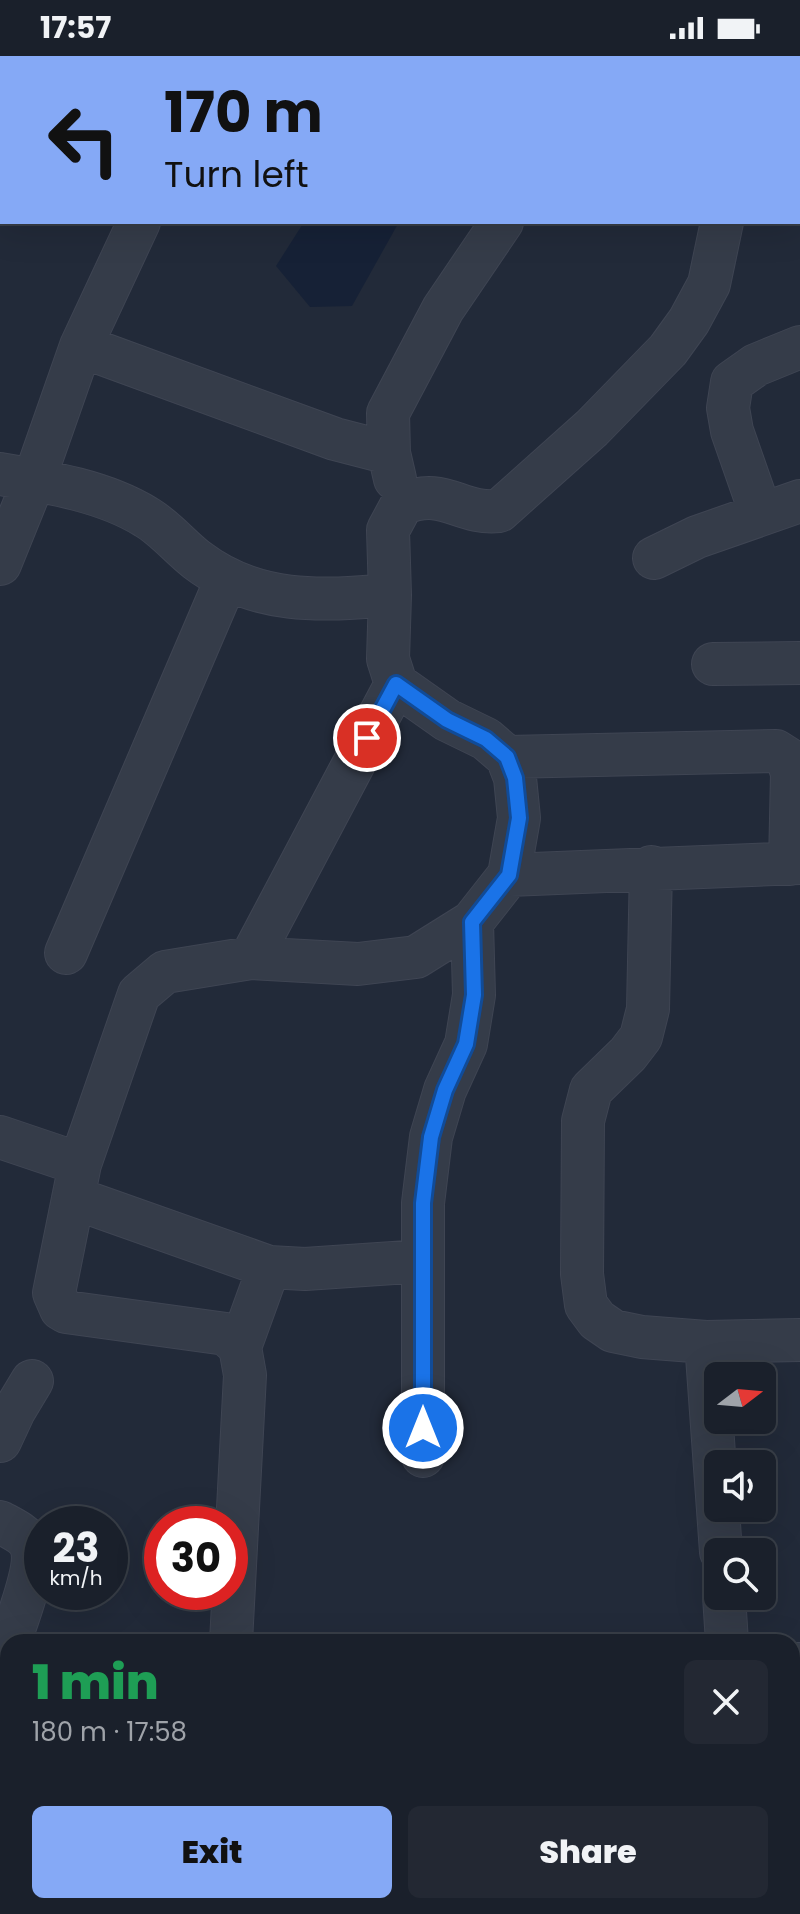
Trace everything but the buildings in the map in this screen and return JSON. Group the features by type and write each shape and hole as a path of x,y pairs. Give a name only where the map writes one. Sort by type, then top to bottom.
{"street":[{"path":"0,564 17,477 138,224"},
{"path":"402,504 389,453 388,413 443,309 501,224"},
{"path":"240,1347 226,1334 66,1312 61,1309 54,1293 77,1181 139,994 165,972 251,958 358,964 416,957 472,922 509,875 519,818 515,778 507,757 486,739 447,720 396,684 388,659 388,530 402,504 418,497 434,497 484,512 499,511 592,428 668,350 689,321 709,284 722,224"},
{"path":"81,346 335,439 389,453"},
{"path":"761,514 732,431 728,408 732,382 756,365 800,347"},
{"path":"17,477 101,497 147,517 197,560 226,580 281,598 329,601 390,595"},
{"path":"654,558 697,537 800,501"},
{"path":"66,953 226,580"},
{"path":"713,664 800,663"},
{"path":"251,958 396,684"},
{"path":"507,757 776,751 787,758 792,773 795,864 651,867 509,875"},
{"path":"651,867 648,1009 641,1037 591,1090 583,1121 582,1274 586,1305 597,1320 613,1331 668,1340 800,1340"},
{"path":"423,1456 423,1203 431,1137 445,1090 466,1044 474,995 472,922"},
{"path":"0,1137 77,1181 269,1267 305,1269 423,1261"},
{"path":"231,1634 245,1375 240,1347 269,1267"},
{"path":"706,1342 720,1538"},
{"path":"0,1441 32,1381"},
{"path":"0,1522 22,1535 30,1544 33,1565 12,1634"},
{"path":"725,1610 726,1634"}],"water":[{"path":"303,224 398,224 352,306 310,307 276,266"}],"route":[{"path":"367,738 396,684 447,720 486,739 507,757 515,778 519,818 509,875 472,922 474,995 466,1044 445,1090 431,1137 423,1203 423,1428"}]}
